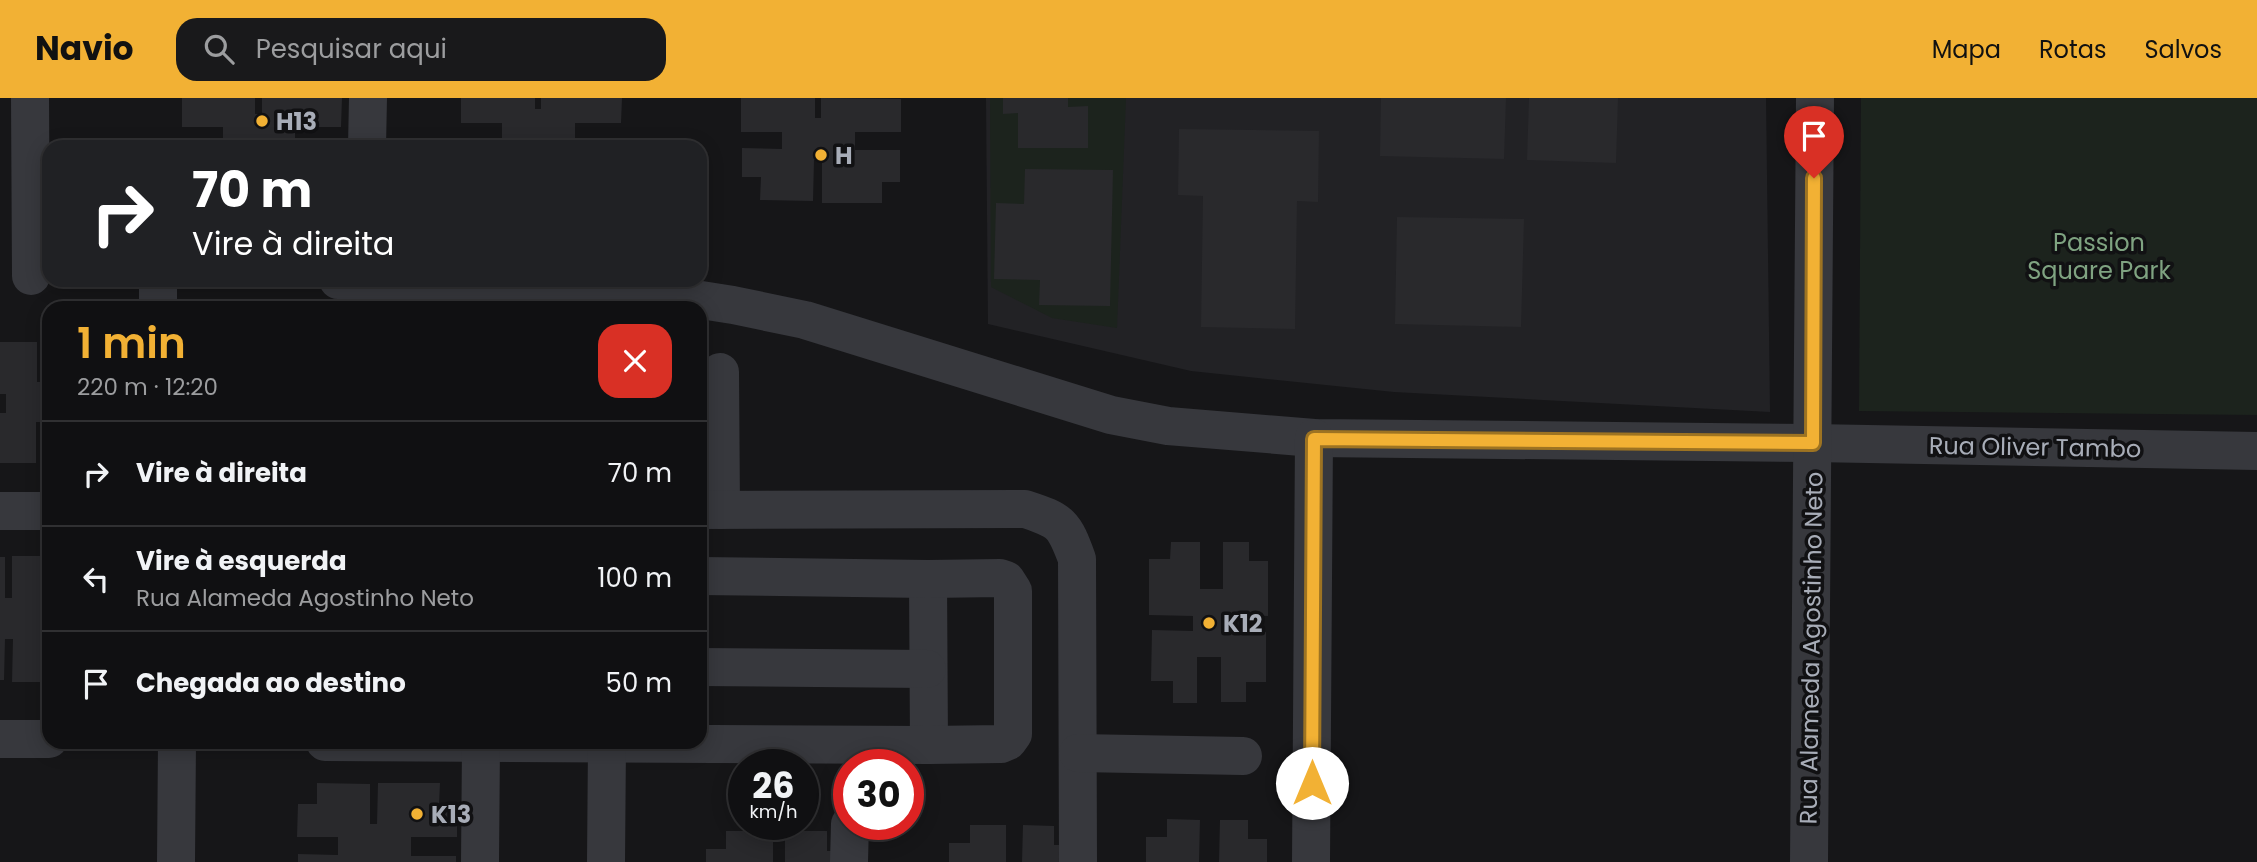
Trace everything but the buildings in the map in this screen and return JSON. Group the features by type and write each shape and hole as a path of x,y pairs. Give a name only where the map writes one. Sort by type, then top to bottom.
{"street":[{"path":"27,276 30,98"},
{"path":"367,140 368,98"},
{"name":"Rua Alameda Agostinho Neto","path":"1809,862 1815,98"},
{"name":"Rua Oliver Tambo","path":"590,287 704,301"},
{"name":"Rua Oliver Tambo","path":"707,301 805,320 1140,422 1314,439 1813,443 2257,451"},
{"path":"720,372 711,510 1025,509 1054,518 1067,532 1077,559 1078,862"},
{"path":"1311,862 1314,439"},
{"path":"0,511 42,511"},
{"path":"707,576 1000,578 1010,585 1013,591 1014,729 1008,741 1001,744 929,745 897,749"},
{"path":"928,579 929,745"},
{"path":"707,667 927,669"},
{"path":"0,739 42,739"},
{"path":"707,748 833,754"},
{"path":"176,862 177,749"},
{"path":"480,862 481,749"},
{"path":"606,862 607,749"},
{"path":"1078,752 1243,757"},
{"path":"849,862 850,840"}],"shaded area":[{"path":"986,98 1766,98 1770,412 1394,392 1191,371 988,324"}],"green space":[{"path":"990,98 1126,98 1117,328 1052,318 991,287"},
{"name":"Passion Square Park","path":"1861,98 2257,98 2257,415 1859,411"}],"place":[{"name":"H13","path":"262,121"},
{"name":"H","path":"821,155"},
{"name":"K12","path":"1209,623"},
{"name":"K13","path":"417,814"}],"route":[{"path":"1312,783 1314,439 1813,443 1814,178"}]}
